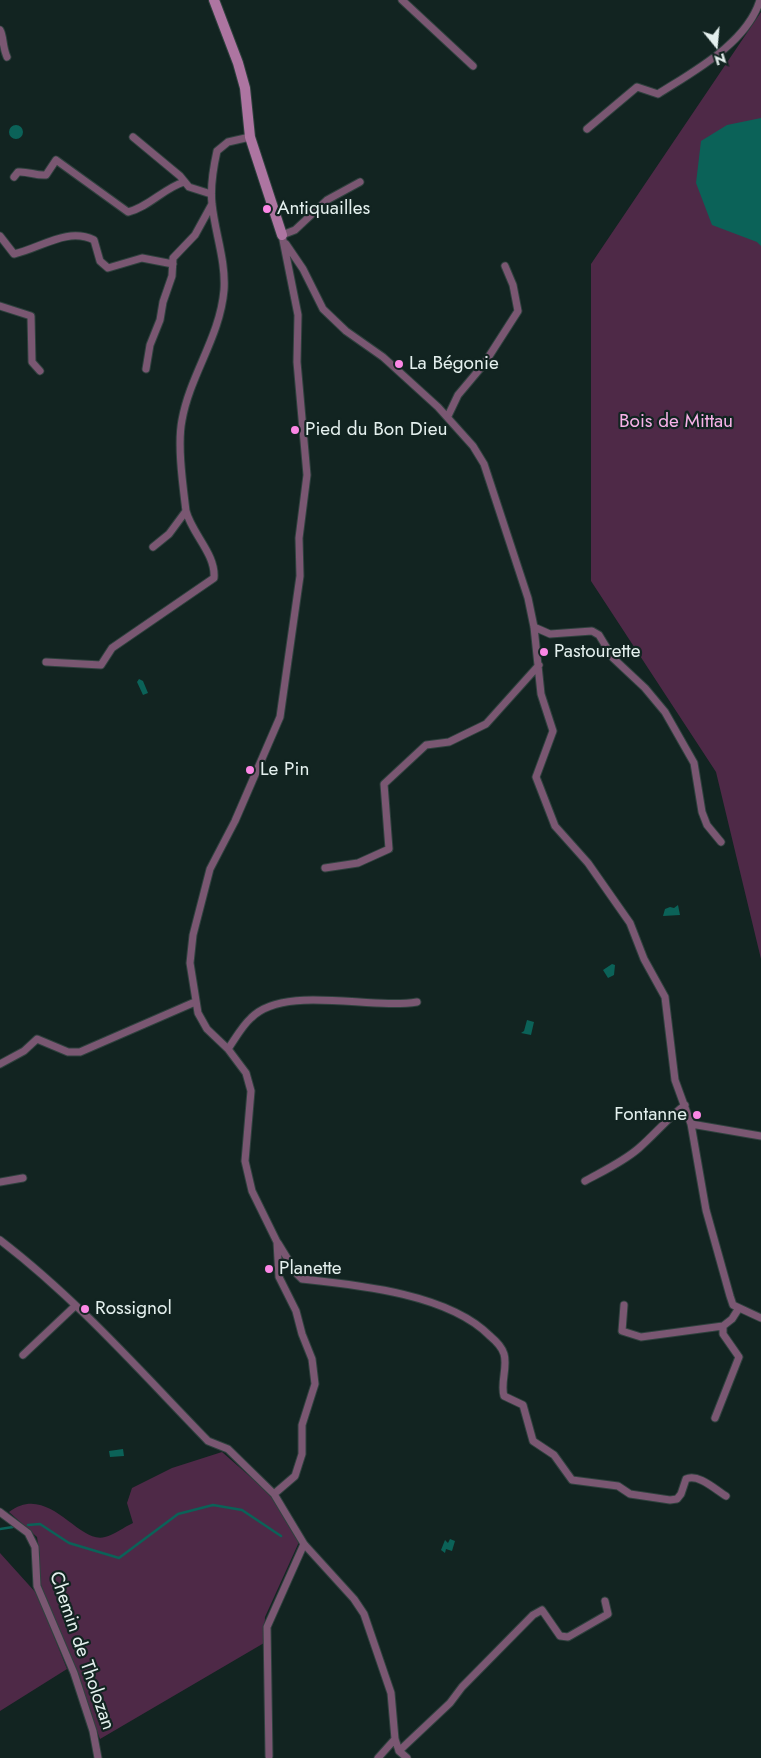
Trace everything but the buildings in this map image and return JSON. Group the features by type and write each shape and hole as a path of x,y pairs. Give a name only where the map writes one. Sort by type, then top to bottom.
{"street":[{"path":"214,0 242,79 250,137 270,200 284,239 303,270 323,309 346,331 383,358 448,416 473,446 484,464 528,598 534,627 541,694 553,731 536,778 555,826 588,863 630,923 644,959 665,997 675,1080 691,1124 706,1210 730,1296 733,1305 761,1318"},
{"path":"402,0 474,66"},
{"path":"587,128 637,88 658,94 725,50 757,10 760,0"},
{"path":"0,30 2,46 7,57"},
{"path":"133,137 188,187 211,194"},
{"path":"46,662 101,664 112,648 214,578 215,568 188,521 186,512 181,420 197,371 214,338 224,291 224,271 211,194 217,151 228,142 250,137"},
{"path":"14,177 18,172 27,171 40,176 46,175 56,160 97,187 121,209 128,212 175,184 184,182"},
{"path":"284,239 328,200 360,182"},
{"path":"146,369 150,345 160,320 173,258 195,235 212,203"},
{"path":"0,236 14,254 32,250 69,234 84,236 94,240 100,261 108,268 142,258 173,264"},
{"path":"284,239 286,260 298,315 297,362 307,475 299,538 300,576 280,717 234,821 210,869 191,946 190,963 196,1002 207,1029 228,1049 242,1066 251,1091 245,1161 252,1191 277,1242 302,1279 363,1285 457,1312 481,1326 500,1346 505,1355 504,1396 523,1405 533,1441 554,1455 572,1480 618,1486 630,1494 670,1500 677,1499 681,1494 686,1479 690,1477 698,1478 726,1496"},
{"path":"448,416 458,395 484,364 518,311 513,285 505,266"},
{"path":"0,306 31,316 32,362 40,371"},
{"path":"153,547 169,534 186,512"},
{"path":"534,627 550,634 592,632 599,635 613,658 645,688 665,712 694,763 702,812 707,825 721,842"},
{"path":"326,868 358,863 389,849 384,784 426,745 449,742 486,724 539,665"},
{"path":"228,1049 251,1017 277,1003 295,999 401,1005 417,1002"},
{"path":"0,1064 24,1051 37,1039 68,1052 80,1052 196,1002"},
{"path":"585,1181 639,1148 665,1121 685,1105"},
{"path":"691,1124 761,1136"},
{"path":"0,1182 23,1178"},
{"path":"0,1240 32,1264 105,1332 208,1441 228,1449 274,1494 304,1544 354,1599 364,1614 391,1693 395,1739 399,1751 407,1758"},
{"path":"274,1494 296,1476 302,1454 302,1425 314,1384 312,1359 302,1334 296,1311 279,1277 277,1242"},
{"path":"624,1305 622,1331 641,1337 723,1326 732,1319 739,1308"},
{"path":"23,1355 75,1306"},
{"path":"715,1418 739,1357 723,1334 723,1326"},
{"name":"Chemin de Tholozan","path":"0,1512 28,1533 36,1547 37,1586 74,1673 93,1731 98,1758"},
{"path":"269,1756 267,1627 304,1544"},
{"path":"399,1751 450,1703 462,1687 533,1615 542,1610 560,1636 568,1637 608,1614 605,1601"},
{"path":"378,1758 395,1739"}],"green space":[{"name":"Bois de Mittau","path":"761,12 761,959 716,772 591,581 591,264"},
{"path":"222,1452 273,1499 299,1542 265,1617 264,1643 100,1739 39,1580 40,1557 37,1537 9,1512 24,1505 37,1504 62,1516 84,1532 95,1537 105,1537 133,1523 127,1503 132,1488 172,1468"},
{"path":"0,1553 37,1594 67,1669 0,1711"}],"shaded area":[{"path":"761,118 761,246 757,242 712,225 696,183 701,141 727,125"},
{"path":"16,125 21,127 23,132 21,137 16,139 11,137 9,132 11,127"},
{"path":"139,679 143,681 148,693 143,695 137,682"},
{"path":"678,905 680,915 663,916 665,909 674,908"},
{"path":"612,964 615,965 614,975 608,978 603,970"},
{"path":"527,1020 534,1022 531,1035 521,1033 524,1031"},
{"path":"123,1449 124,1456 110,1457 109,1451"},
{"path":"450,1539 455,1541 452,1551 446,1549 445,1553 441,1550 445,1540 448,1543"}],"waterway":[{"path":"28,1525 40,1524 69,1543 119,1558 178,1514 213,1505 242,1510 281,1536"},
{"path":"0,1529 13,1527"}],"place":[{"name":"Antiquailles","path":"267,209"},
{"name":"La Bégonie","path":"399,364"},
{"name":"Pied du Bon Dieu","path":"295,430"},
{"name":"Pastourette","path":"544,652"},
{"name":"Le Pin","path":"250,770"},
{"name":"Fontanne","path":"697,1115"},
{"name":"Planette","path":"269,1269"},
{"name":"Rossignol","path":"85,1309"}]}
